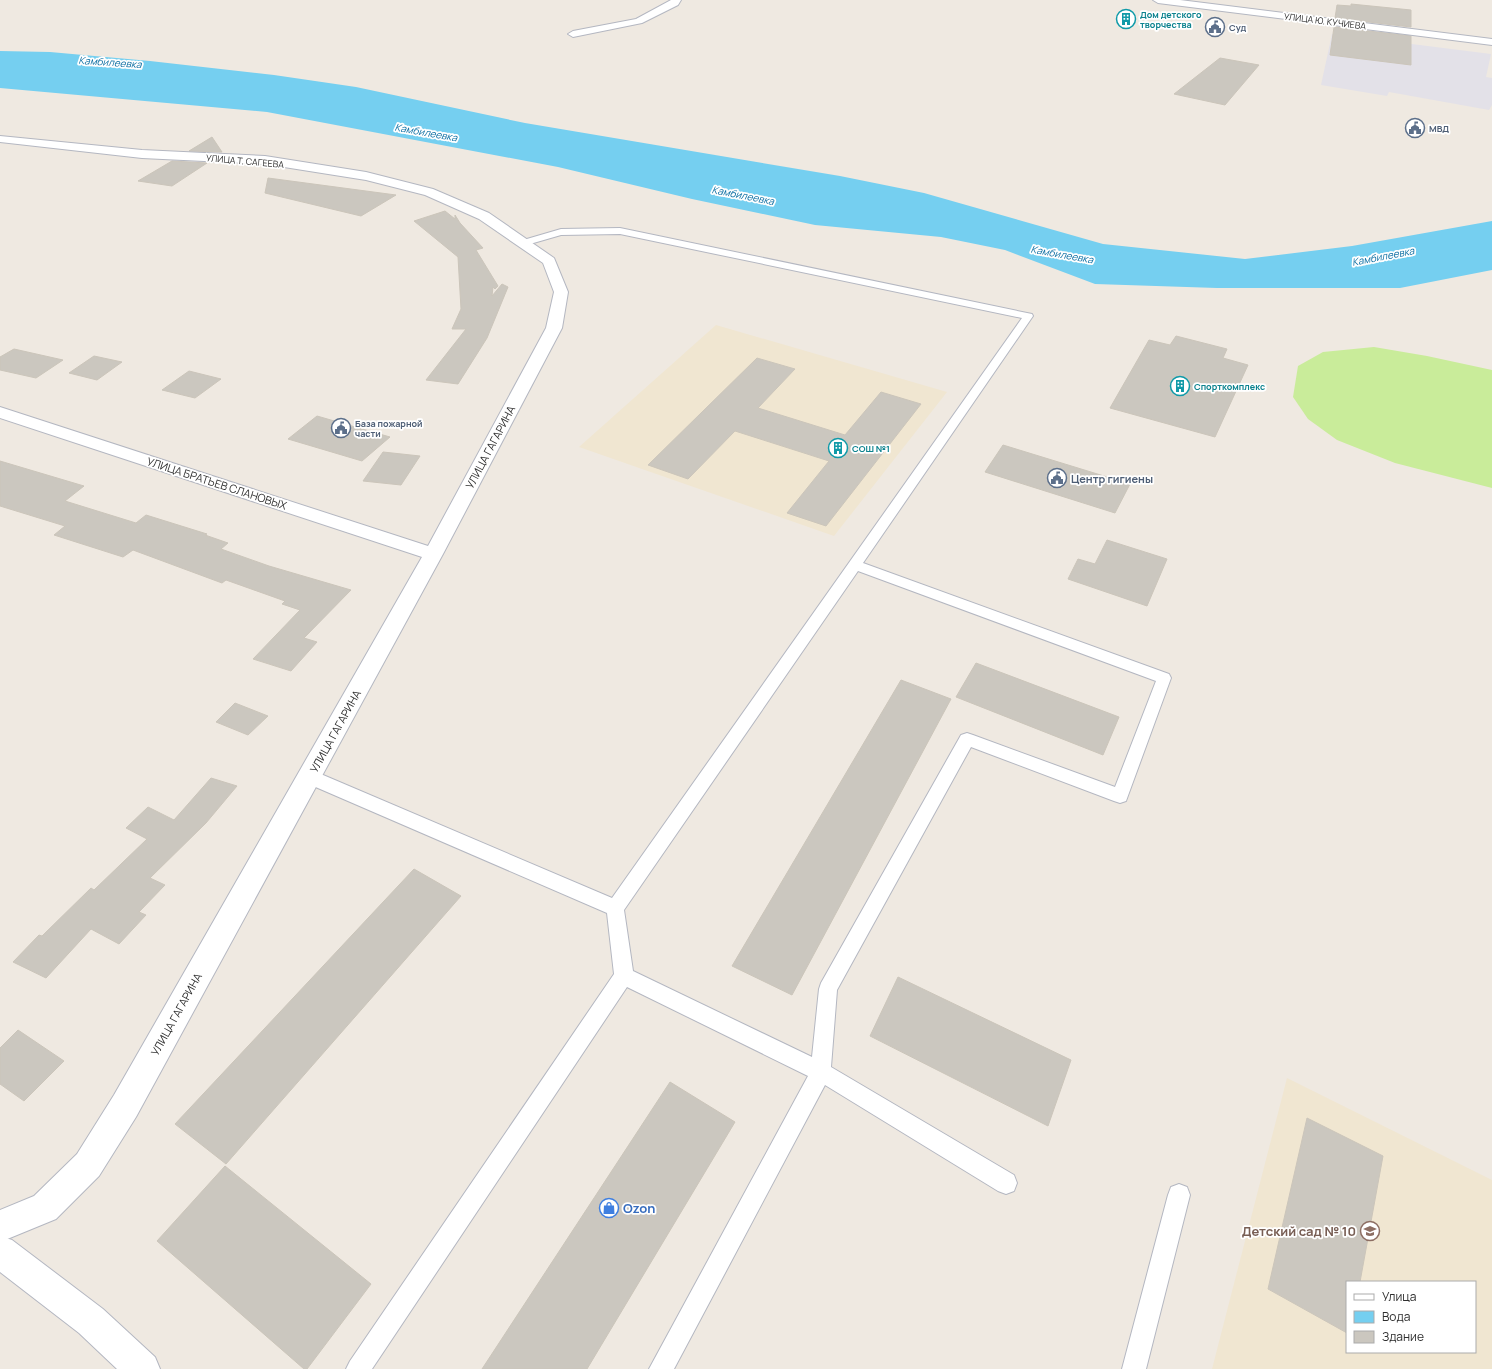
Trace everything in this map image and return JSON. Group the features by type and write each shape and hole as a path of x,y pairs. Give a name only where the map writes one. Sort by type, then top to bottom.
{"street":[{"path":"573,34 639,21 675,3 676,0"},
{"name":"УЛИЦА Ю. КУЧИЕВА","path":"1158,0 1176,1 1492,42"},
{"name":"УЛИЦА Т. САГЕЕВА","path":"0,139 142,154 272,162 366,176 429,192 484,216"},
{"name":"УЛИЦА ГАГАРИНА","path":"0,1226 45,1208 88,1165 125,1106 310,777 433,554 554,328 561,292 549,260 484,216"},
{"name":"УЛИЦА БРАТЬЕВ СЛАНОВЫХ","path":"0,412 433,554"},
{"path":"0,1252 91,1321 143,1369"}],"lane":[{"path":"358,1369 624,976 615,908 1028,316 620,231 561,232 523,243"},
{"path":"661,1369 821,1072 828,989 967,739 1120,796 1164,678 855,565"},
{"path":"310,777 615,908"},
{"path":"624,976 821,1072 1006,1183"},
{"path":"1134,1369 1179,1195"}],"shaded area":[{"path":"1332,34 1491,54 1486,77 1492,78 1492,105 1489,110 1389,92 1387,96 1321,85"},
{"path":"716,325 947,392 834,536 579,447"},
{"name":"Детский сад № 10","path":"1287,1078 1492,1180 1492,1369 1212,1369"}],"green space":[{"path":"1374,347 1427,356 1492,370 1492,488 1395,463 1337,440 1308,419 1293,397 1298,366 1323,352"}],"water":[{"name":"Камбилеевка","path":"0,51 50,52 150,61 274,75 356,87 525,123 840,176 924,193 1103,244 1245,259 1352,246 1492,221 1492,270 1400,288 1217,288 1095,284 1005,250 941,237 815,225 692,199 558,167 267,112 0,88"}],"building":[{"path":"1351,4 1411,10 1411,27 1335,18 1337,5 1351,6"},
{"path":"1334,27 1411,36 1411,65 1330,55"},
{"path":"1220,58 1259,65 1225,105 1174,94"},
{"path":"212,137 222,152 189,151"},
{"path":"172,161 207,163 172,186 138,181"},
{"path":"268,178 396,195 361,216 265,193"},
{"path":"445,211 455,219 455,215 460,223 483,248 476,250 498,286 495,289 493,287 492,296 502,284 508,287 487,338 458,384 426,380 466,329 452,329 461,309 458,257 414,221"},
{"name":"Спорткомплекс","path":"1176,336 1227,349 1223,358 1248,365 1215,437 1110,408 1149,340 1170,345"},
{"path":"14,349 63,360 36,378 0,370 0,357"},
{"path":"94,356 122,362 97,380 69,373"},
{"name":"СОШ №1","path":"757,358 795,369 758,408 845,435 881,392 921,404 826,526 787,513 829,461 735,431 688,479 648,465"},
{"path":"189,371 221,379 195,398 162,390"},
{"path":"317,416 390,437 362,461 288,439"},
{"name":"Центр гигиены","path":"1003,445 1130,484 1115,513 985,472"},
{"path":"383,452 420,456 401,485 363,481"},
{"path":"0,461 84,486 65,501 136,523 146,515 207,534 205,535 228,543 221,549 269,566 351,590 304,638 317,642 291,671 253,659 300,610 282,604 285,601 226,580 222,583 133,550 123,557 54,535 65,526 0,506"},
{"path":"1107,540 1167,559 1147,606 1068,579 1078,559 1095,564"},
{"path":"976,663 1119,717 1103,755 956,697"},
{"path":"901,680 951,699 792,995 732,966"},
{"path":"235,703 268,716 248,735 216,722"},
{"path":"211,778 237,786 206,823 150,878 165,885 139,912 146,915 119,944 91,929 46,978 13,962 39,935 42,936 91,888 94,890 147,839 126,828 148,807 174,820"},
{"path":"414,869 461,896 226,1164 175,1124"},
{"path":"898,977 1071,1060 1048,1126 870,1036"},
{"path":"18,1030 64,1061 24,1101 0,1084 0,1048"},
{"path":"670,1082 735,1122 587,1369 482,1369"},
{"path":"1307,1118 1383,1156 1360,1281 1346,1281 1346,1332 1268,1289"},
{"path":"225,1166 371,1284 307,1369 304,1369 157,1241"}],"place":[{"name":"Дом детского творчества","path":"1126,19"},
{"name":"Суд","path":"1215,27"},
{"name":"МВД","path":"1415,128"},
{"name":"Спорткомплекс","path":"1180,386"},
{"name":"База пожарной части","path":"341,428"},
{"name":"СОШ №1","path":"838,448"},
{"name":"Центр гигиены","path":"1057,478"},
{"name":"Ozon","path":"609,1208"},
{"name":"Детский сад № 10","path":"1370,1231"}]}
